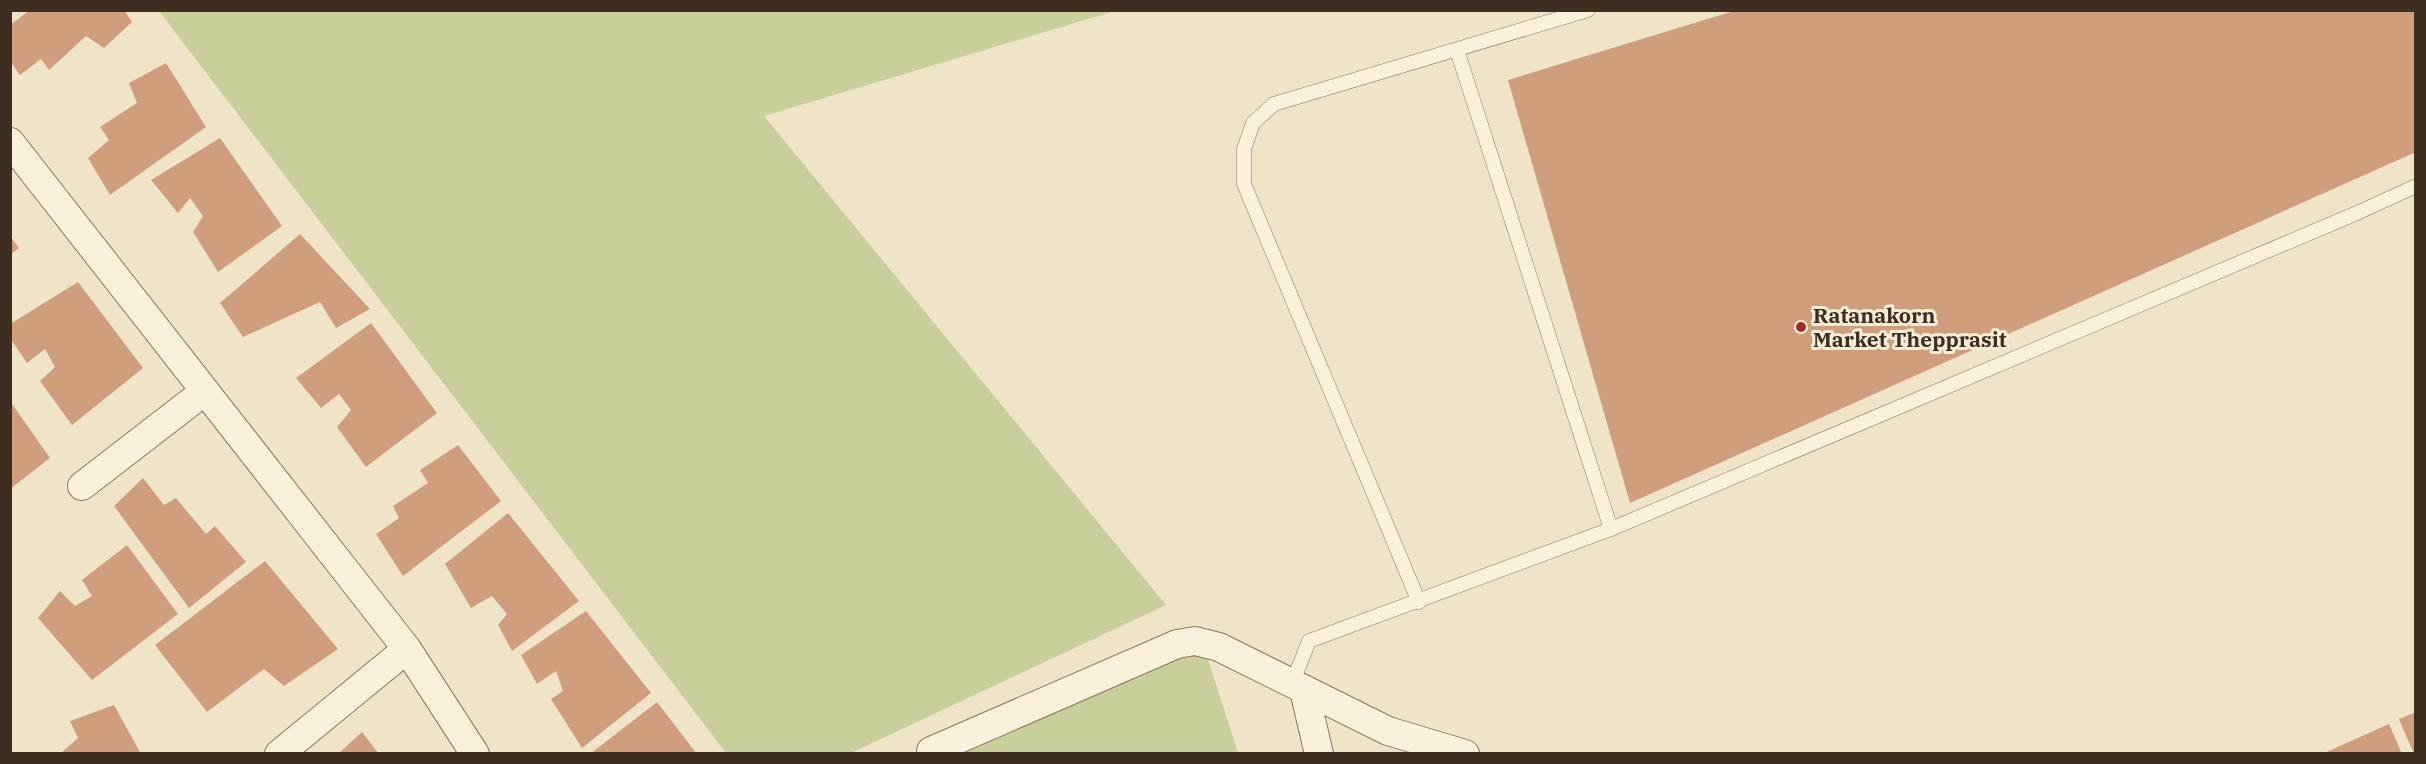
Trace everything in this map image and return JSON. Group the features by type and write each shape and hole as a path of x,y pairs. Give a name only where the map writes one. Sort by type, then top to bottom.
{"street":[{"path":"10,142 407,649 475,753"},
{"path":"82,486 205,391"},
{"path":"932,751 1177,644 1195,641 1219,647 1388,731 1465,753"},
{"path":"279,753 407,649"},
{"path":"1298,687 1319,753"}],"lane":[{"path":"1419,602 1244,184 1244,149 1253,123 1274,104 1588,10"},
{"path":"1457,50 1611,529"},
{"path":"1298,687 1309,641 1611,529 2357,213 2415,186"}],"green space":[{"path":"159,11 1115,11 764,116 1166,605 851,753 726,753"},
{"path":"1199,631 1238,753 933,754"}],"building":[{"path":"30,10 124,10 132,22 104,48 86,36 49,70 41,59 20,75 10,61 10,25"},
{"name":"Ratanakorn Market Thepprasit","path":"1737,10 2416,10 2416,152 1630,503 1508,80"},
{"path":"166,63 206,127 110,195 88,158 109,140 100,127 137,103 129,83"},
{"path":"220,138 282,226 218,272 193,232 203,216 190,198 178,213 151,180"},
{"path":"300,234 370,309 336,328 320,302 243,337 220,303"},
{"path":"10,236 19,248 10,255"},
{"path":"78,282 143,368 72,425 40,381 55,367 45,349 27,363 10,338 10,324"},
{"path":"371,323 437,413 366,467 337,427 351,410 339,394 321,408 296,378"},
{"path":"10,401 50,458 10,489"},
{"path":"458,445 501,501 403,576 376,534 399,518 393,506 428,483 420,470"},
{"path":"143,478 164,505 176,498 206,534 215,526 246,562 189,608 114,506"},
{"path":"508,513 579,601 512,651 498,625 507,614 492,596 471,608 445,564"},
{"path":"127,545 178,614 92,680 38,618 60,591 75,606 92,596 82,580"},
{"path":"265,561 338,649 284,686 264,669 207,712 155,645"},
{"path":"586,611 651,693 582,748 551,699 563,691 556,671 537,684 521,655"},
{"path":"657,702 697,754 590,754"},
{"path":"114,705 141,754 60,754 78,738 70,721"},
{"path":"2416,712 2416,754 2414,754 2399,719"},
{"path":"2389,724 2402,754 2322,754"},
{"path":"362,732 379,754 338,754"}],"place":[{"name":"Ratanakorn Market Thepprasit","path":"1801,327"}]}
